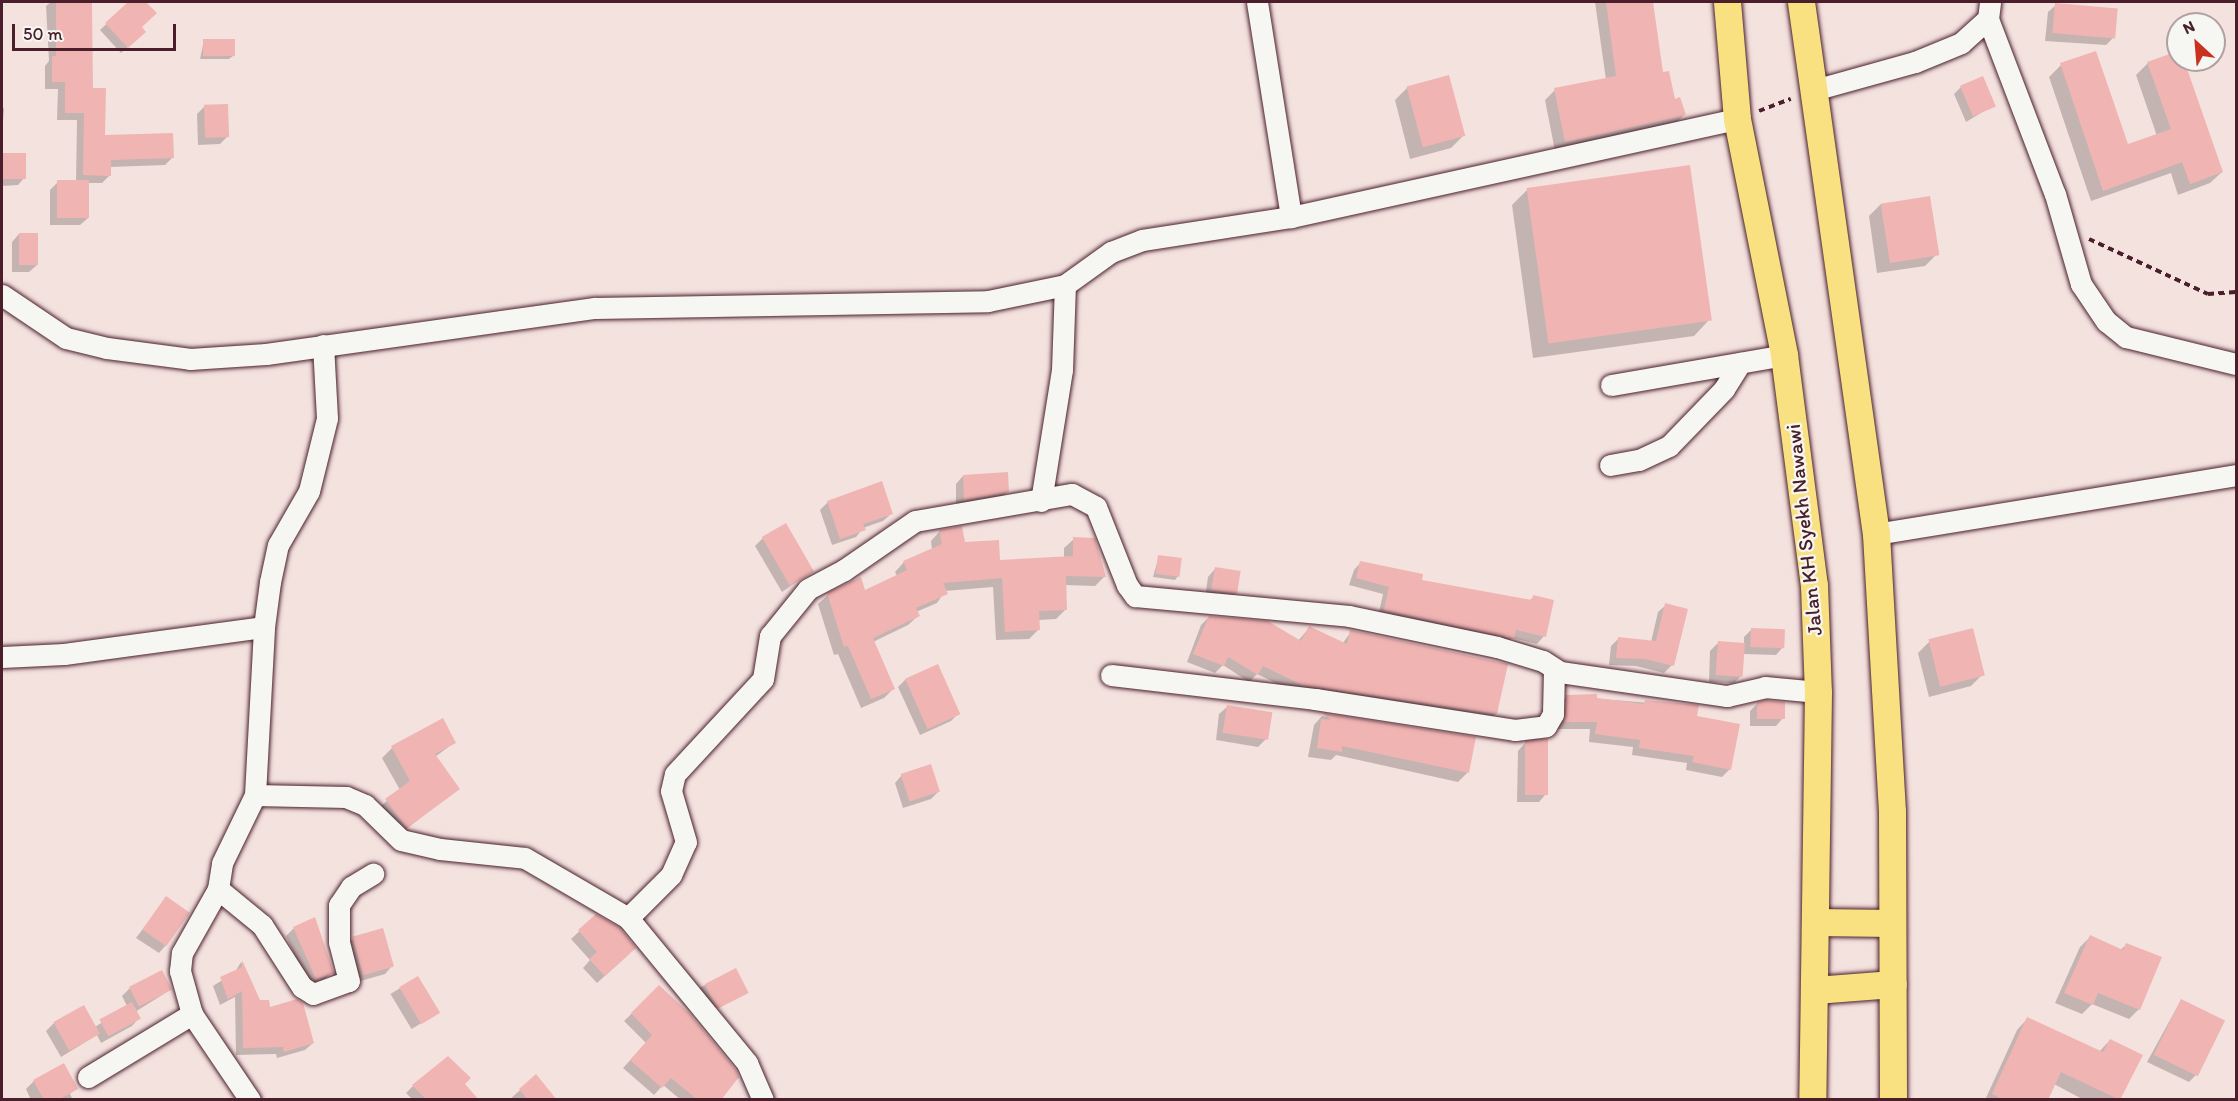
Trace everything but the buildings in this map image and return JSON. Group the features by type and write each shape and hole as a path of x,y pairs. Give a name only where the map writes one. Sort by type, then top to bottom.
{"main road":[{"name":"Jalan KH Syekh Nawawi","path":"1726,2 1737,119 1784,355 1814,585 1818,692 1812,1100"},
{"path":"1800,2 1876,534 1892,811 1893,1100"},
{"path":"1815,922 1892,923"},
{"path":"1815,990 1893,984"}],"street":[{"path":"1257,2 1291,217"},
{"path":"1814,90 1915,62 1961,43 1989,10 2055,194 2081,284 2106,321 2126,337 2236,364"},
{"path":"2,295 66,338 107,348 190,359 266,354 595,308 988,301 1065,285 1111,252 1142,240 1291,217 1737,119"},
{"path":"1041,501 1062,370 1065,285"},
{"path":"250,1100 192,1014 180,971 182,953 219,889 222,863 255,795 264,627 278,545 309,491 327,418 323,345"},
{"path":"1611,385 1784,355"},
{"path":"1610,465 1639,460 1669,446 1724,389 1740,363"},
{"path":"1876,534 2236,475"},
{"path":"628,918 671,875 686,842 671,791 675,774 764,679 770,636 808,589 844,570 915,521 1072,494 1096,507 1127,585 1135,596 1349,616 1497,647 1543,661 1554,669 1727,696 1765,687 1818,692"},
{"path":"2,657 64,654 264,627"},
{"path":"1111,675 1315,699 1515,730 1546,726 1553,714 1554,669"},
{"path":"255,795 346,797 365,805 401,840 440,849 525,858 628,918 747,1063 763,1100"},
{"path":"219,889 262,925 302,987 313,994 349,981 339,942 339,905 351,887 373,874"},
{"path":"88,1077 192,1014"}],"path":[{"path":"1737,119 1814,90"},
{"path":"2063,227 2208,294 2236,292"}]}
